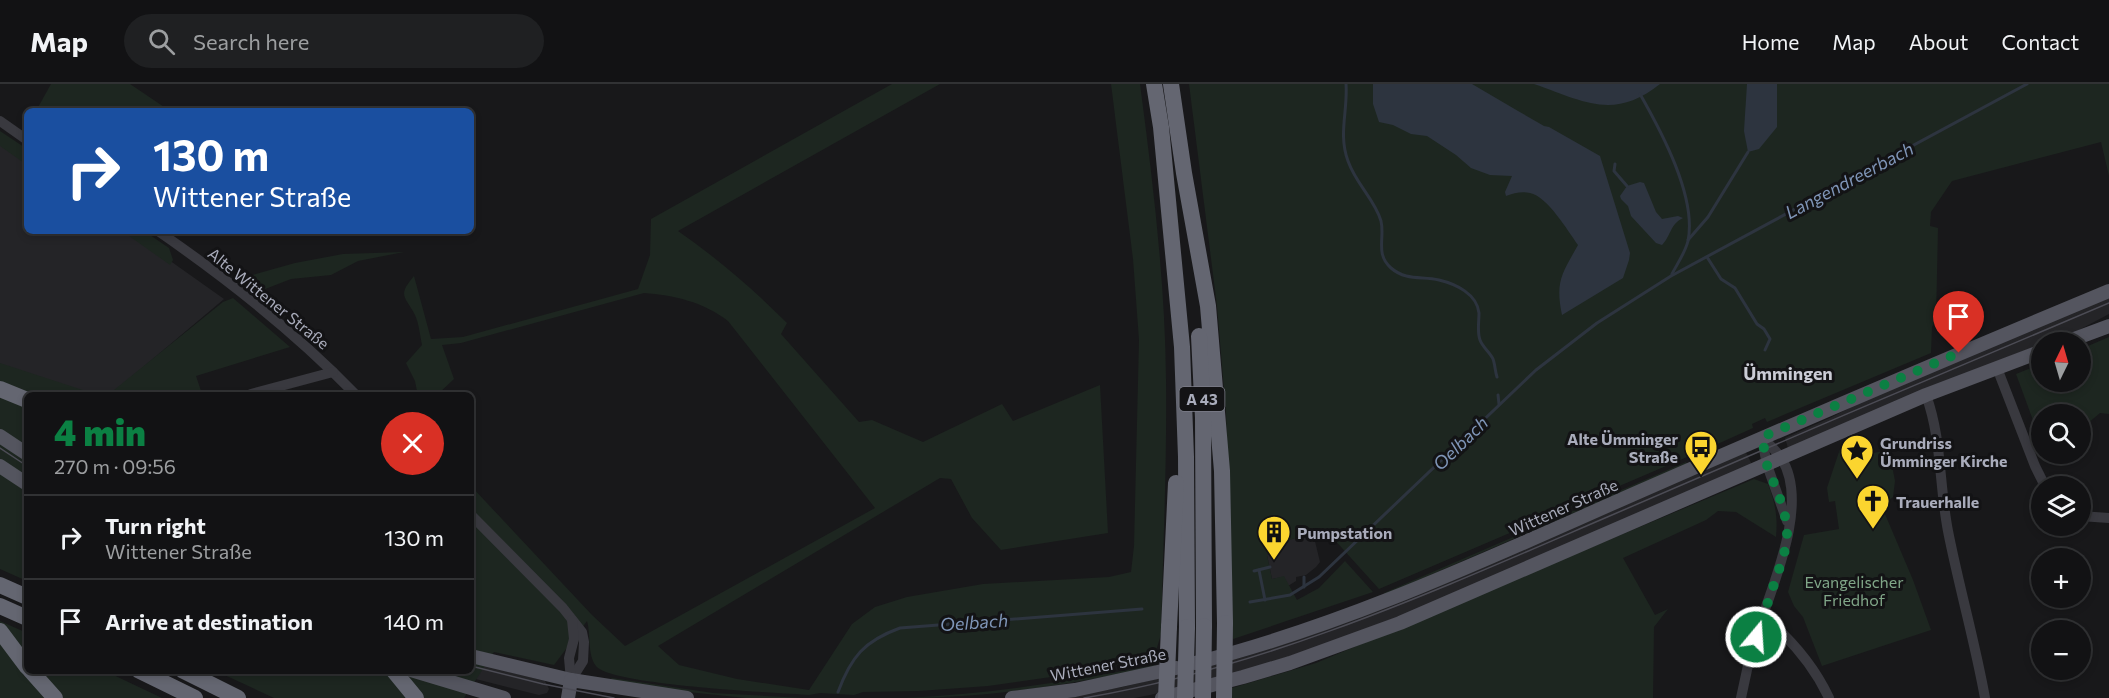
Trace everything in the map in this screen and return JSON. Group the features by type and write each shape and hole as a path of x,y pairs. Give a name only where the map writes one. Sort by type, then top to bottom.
{"highway":[{"name":"A 43","path":"1154,84 1182,347 1186,457 1185,698"},
{"name":"A 43","path":"1171,84 1184,173 1199,329 1203,407 1203,698"},
{"path":"1184,173 1208,306 1222,471 1224,698"},
{"path":"1166,698 1182,347"},
{"path":"0,389 24,399"},
{"path":"0,585 24,596"},
{"path":"0,606 24,617"},
{"path":"0,631 24,662"},
{"path":"34,674 55,698"},
{"path":"146,674 195,698"},
{"path":"190,674 238,698"},
{"path":"396,674 416,698"},
{"path":"1161,698 1167,675"}],"main road":[{"name":"Wittener Straße","path":"1012,698 1075,690 1168,670 1293,635 1441,578 1762,437 2109,291"},
{"path":"2091,333 2109,326"},
{"path":"1161,698 1290,663 1400,622 1926,395 2031,355"},
{"path":"0,436 24,452"},
{"path":"0,466 24,482"},
{"path":"474,657 571,680 687,698"},
{"path":"424,674 504,698"},
{"path":"568,698 571,680"}],"street":[{"path":"0,121 24,138"},
{"name":"Alte Wittener Straße","path":"162,234 280,322 353,392"},
{"path":"1997,368 2040,476"},
{"path":"258,392 333,372"},
{"path":"1926,395 1937,436 1948,531 1985,698"},
{"path":"1742,698 1749,659 1784,555 1791,495 1787,473 1781,458 1762,437"},
{"path":"1762,437 1767,465 1788,527"},
{"path":"2091,517 2109,518"},
{"path":"474,518 582,632 583,661 571,680"},
{"path":"1763,616 1797,647 1812,666 1829,698"}],"shaded area":[{"path":"1373,84 1472,84 1600,156 1630,253 1623,278 1562,315 1559,294 1561,278 1578,245 1557,215 1543,200 1530,193 1506,196 1505,192 1512,176 1490,175 1471,168 1427,136 1411,134 1393,125 1379,122 1373,104"},
{"path":"1534,84 1660,84 1628,102 1613,105 1583,101"},
{"path":"1747,84 1777,84 1777,127 1759,149 1748,152 1744,131"},
{"path":"0,142 24,159 24,234 132,234 224,299 113,392 71,392 0,367"},
{"path":"1644,183 1656,212 1662,219 1678,216 1683,218 1676,223 1662,245 1656,243 1631,216 1628,206 1621,199 1620,196 1627,186"},
{"path":"2109,297 2109,314 2077,331 2031,332 2031,348 1788,448 1785,438 1863,401"},
{"path":"1744,452 1751,463 1749,466 1408,613 1315,648 1233,674 1150,695 1134,698 1058,698 1122,687 1194,670 1313,634"},
{"path":"1313,533 1320,562 1316,567 1306,575 1296,577 1296,581 1288,586 1283,577 1272,579 1267,555 1278,552 1277,543"},
{"path":"474,663 545,681 549,689 547,693 539,695 464,676 474,674"}],"green space":[{"path":"51,84 130,84 166,108 38,108"},
{"path":"892,84 940,84 678,231 734,274 787,323 781,334 859,422 872,420 923,442 1002,404 1013,421 1100,385 1108,533 1001,550 972,518 951,479 940,478 658,646 679,665 737,679 809,690 852,624 875,607 907,597 983,584 1109,577 1131,572 1134,546 1139,340 1133,259 1111,84 1140,84 1158,232 1166,379 1161,634 1154,658 1072,674 988,686 863,692 854,695 820,693 809,695 696,687 608,673 596,666 593,661 587,621 554,665 494,652 464,698 274,698 222,674 474,674 474,489 592,615 625,646 875,508 728,321 699,304 677,298 644,293 461,343 442,345 454,379 440,392 416,392 415,381 406,363 422,345 415,315 404,296 414,276 431,339 463,337 638,289 650,255 651,219"},
{"path":"1189,84 2109,84 2109,176 2101,142 1952,181 1931,212 1930,226 1938,228 1936,320 1932,327 1931,353 1767,422 1765,418 1752,424 1753,428 1722,442 1379,589 1332,537 1329,529 1277,543 1278,552 1267,555 1272,579 1284,576 1297,600 1319,588 1345,561 1373,592 1233,639 1226,413 1217,306"},
{"path":"0,131 24,147 24,163 0,146"},
{"path":"126,234 148,234 169,248 173,260 170,265"},
{"path":"404,252 358,261 331,275 291,279 260,291 242,278 295,263 343,254"},
{"path":"233,298 290,347 196,376 201,392 111,392 223,302"},
{"path":"2109,337 2109,414 2100,413 2091,421 2091,404 2031,404 2031,415 2016,374 2031,368 2031,392 2091,392 2091,345"},
{"path":"0,363 89,392 24,392 24,580 0,569"},
{"name":"Evangelischer Friedhof","path":"1840,449 1873,453 1889,450 1895,481 1893,497 1882,507 1931,630 1822,666 1803,617 1794,606 1788,592 1804,535 1839,529 1835,501 1829,502 1827,488"},
{"path":"1686,462 1687,464 1384,595 1384,593"},
{"path":"1754,479 1768,484 1777,523 1776,537 1736,512 1718,511 1706,520 1623,558 1655,615 1668,609 1654,627 1653,698 1232,698 1232,688 1316,663"},
{"path":"0,621 24,632 24,674 111,674 162,698 0,698"},
{"path":"1155,665 1155,667 1124,673 1031,689 968,696 905,698 1031,686"},
{"path":"612,678 713,693 803,698 746,698 678,691 609,680"}],"waterway":[{"path":"1346,84 1345,151 1351,169 1381,221 1382,251 1386,263 1402,275 1446,282 1470,295 1479,313 1480,340 1493,359 1497,377"},
{"name":"Oelbach","path":"1250,602 1290,595 1319,577 1536,370 1597,323 1671,276 2027,84"},
{"path":"1640,94 1667,145 1687,205 1688,241 1672,274"},
{"path":"1688,240 1708,217 1748,152"},
{"path":"1615,164 1614,171 1627,186"},
{"path":"1707,257 1721,279 1735,288 1757,324 1764,329 1770,339 1765,350"},
{"name":"Oelbach","path":"1498,395 1499,404"},
{"path":"1254,571 1270,567"},
{"path":"1259,570 1265,600"},
{"name":"Oelbach","path":"1304,577 1304,587"},
{"name":"Oelbach","path":"838,692 848,669 860,652 877,639 900,628 1142,609"}],"tram line":[{"path":"1084,698 1219,667 1284,647 1414,599 2109,303"},
{"path":"0,448 24,464"},
{"path":"474,667 543,684 614,698"}],"place":[{"name":"Alte Ümminger Straße","path":"1701,476"},
{"name":"Grundriss Ümminger Kirche","path":"1857,480"},
{"name":"Trauerhalle","path":"1873,530"},
{"name":"Pumpstation","path":"1274,561"}],"district":[{"name":"Ümmingen","path":"1788,373"}],"route":[{"path":"1756,637 1784,555 1788,527 1767,465 1762,437 1959,353"}],"water label":[{"name":"Langendreerbach","path":"1849,180"}]}
